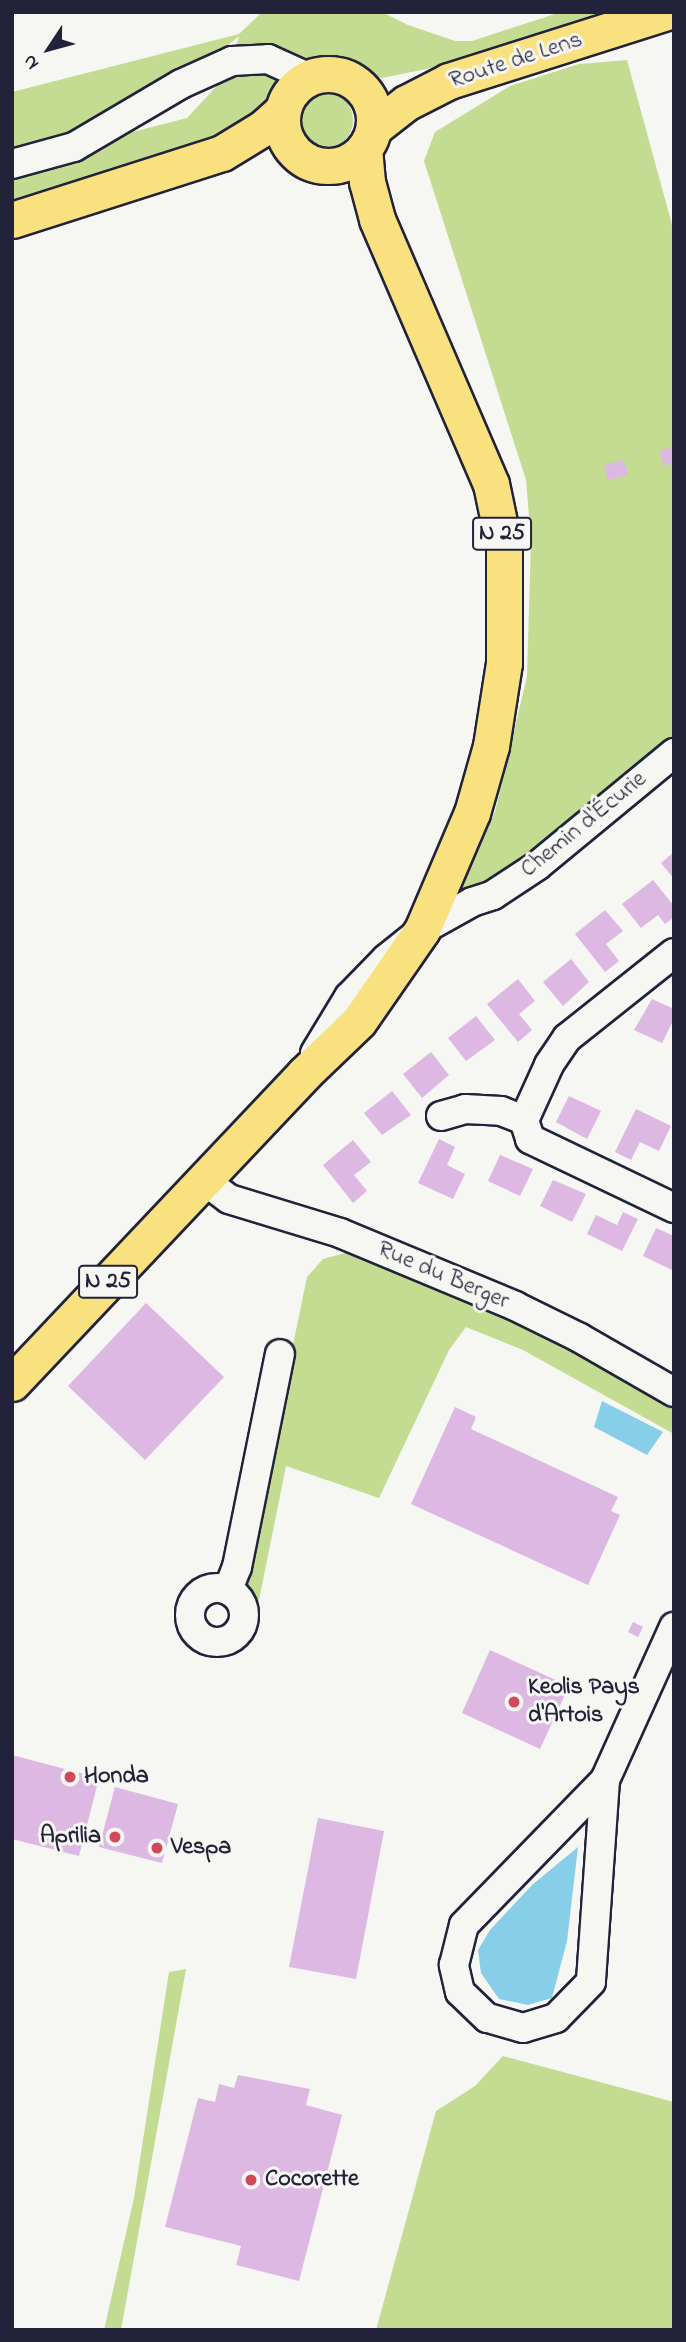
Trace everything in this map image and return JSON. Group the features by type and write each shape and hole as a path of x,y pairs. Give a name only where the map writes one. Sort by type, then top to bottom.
{"main road":[{"name":"Route de Lens","path":"369,139 406,103 449,81 666,12"},
{"path":"12,220 222,153 263,128 283,110 290,94 310,78 320,75 342,76 360,87 372,106 369,139 355,157 334,166 311,163 301,157 279,152 222,153"},
{"path":"360,87 449,81"},
{"path":"283,110 285,136 301,157"},
{"name":"N 25","path":"12,1383 304,1074 359,1021 422,930 472,813 491,746 504,663 504,546 491,484 377,219 367,182 369,139"}],"street":[{"path":"12,164 74,147 181,84 232,61 268,59 310,78"},
{"name":"Chemin d'Écurie","path":"422,930 537,866 672,758"},
{"path":"444,878 455,895 482,899"},
{"path":"671,961 567,1038 549,1065 524,1120 530,1139 674,1209"},
{"path":"442,1116 465,1109 501,1111 524,1120"},
{"name":"Rue du Berger","path":"205,1181 229,1199 340,1233 515,1306 580,1338 674,1392"},
{"path":"228,1590 237,1567 280,1354"},
{"path":"605,1780 591,1982 556,2018 523,2028 487,2018 460,1992 454,1965 464,1925 605,1780 668,1658 674,1627"}],"green space":[{"path":"262,12 382,12 408,25 455,41 472,41 561,12 621,12 476,59 382,78 363,73 343,61 320,59 265,69 280,82 276,94 260,118 183,153 12,206 12,92 239,34","holes":["239,36 229,73 187,118 78,146 208,62"]},
{"path":"627,60 674,232 674,753 537,866 455,895 495,812 527,676 531,540 526,480 424,161 435,132 510,86 579,64"},
{"path":"318,91 330,91 345,99 353,114 353,126 345,141 330,149 318,149 303,141 295,126 295,114 303,99"},
{"path":"345,1253 382,1260 469,1297 655,1392 674,1403 674,1434 523,1350 466,1327 449,1350 379,1498 286,1466 257,1610 243,1588 307,1277 323,1259"},
{"path":"186,1969 121,2330 104,2330 134,2198 169,1972"},
{"path":"503,2056 674,2102 674,2330 376,2330 436,2111 475,2086"}],"water":[{"path":"602,1401 663,1432 647,1455 594,1427"},
{"path":"578,1847 567,1941 552,1998 528,2005 499,1999 481,1973 478,1950 490,1930 532,1885"}],"building":[{"path":"674,447 674,463 664,466 660,451"},
{"path":"624,460 628,475 608,480 604,465"},
{"path":"674,852 674,879 661,863"},
{"path":"653,880 674,906 674,917 665,924 658,915 641,928 622,904"},
{"path":"605,910 623,931 606,944 619,961 605,972 575,934"},
{"path":"571,959 589,982 563,1006 543,982"},
{"path":"518,979 535,1001 519,1014 532,1030 518,1042 487,1004"},
{"path":"652,999 674,1009 674,1019 662,1043 634,1030"},
{"path":"476,1016 495,1040 466,1061 448,1038"},
{"path":"431,1052 449,1075 422,1098 403,1074"},
{"path":"392,1091 411,1115 382,1135 364,1113"},
{"path":"569,1096 601,1111 587,1139 556,1122"},
{"path":"636,1109 671,1126 659,1151 640,1142 631,1160 615,1152"},
{"path":"439,1139 455,1147 447,1165 465,1174 453,1199 418,1183"},
{"path":"353,1140 371,1162 354,1175 367,1191 353,1203 323,1165"},
{"path":"500,1155 533,1169 520,1196 488,1181"},
{"path":"553,1180 586,1194 572,1222 540,1206"},
{"path":"623,1212 638,1219 622,1251 587,1234 596,1215 617,1225"},
{"path":"656,1228 674,1236 674,1271 643,1256"},
{"path":"146,1303 224,1377 145,1460 68,1386"},
{"path":"455,1407 476,1417 471,1429 618,1497 611,1511 620,1515 588,1585 411,1504"},
{"path":"633,1622 643,1627 638,1637 628,1632"},
{"name":"Keolis Pays d'Artois","path":"490,1650 569,1686 540,1749 462,1713"},
{"path":"12,1755 99,1778 79,1856 12,1839"},
{"path":"115,1787 178,1804 162,1863 99,1847"},
{"path":"318,1818 384,1831 356,1979 289,1967"},
{"name":"Cocorette","path":"238,2075 310,2089 306,2105 342,2115 299,2281 236,2265 241,2246 165,2227 198,2098 215,2102 219,2084 234,2088"}],"place":[{"name":"Keolis Pays d'Artois","path":"514,1702"},
{"name":"Honda","path":"70,1777"},
{"name":"Aprilia","path":"115,1837"},
{"name":"Vespa","path":"157,1848"},
{"name":"Cocorette","path":"251,2180"}]}
